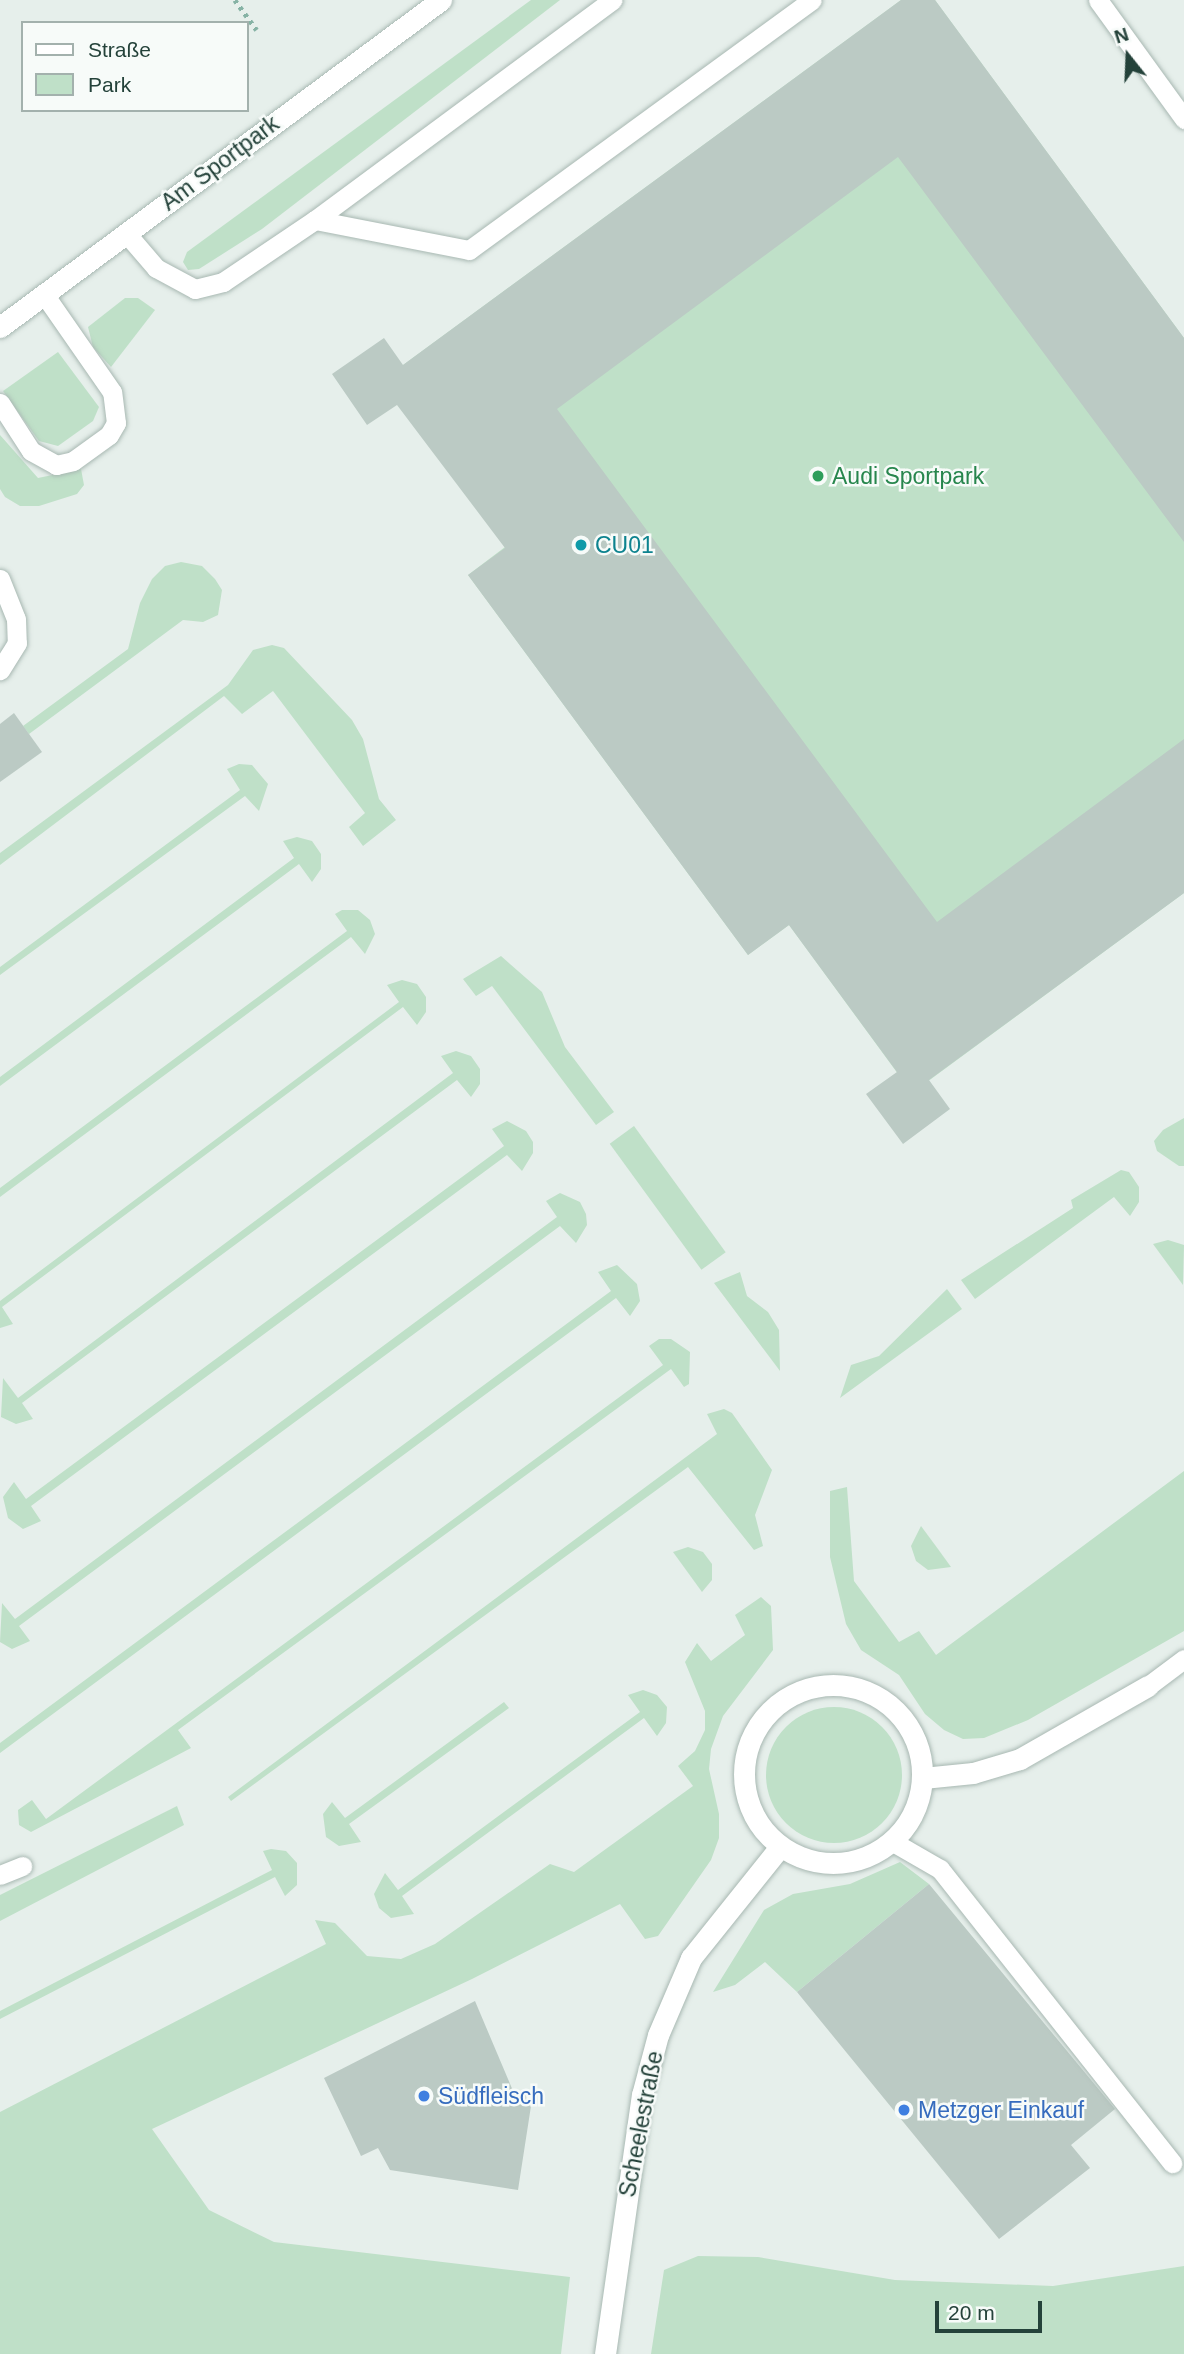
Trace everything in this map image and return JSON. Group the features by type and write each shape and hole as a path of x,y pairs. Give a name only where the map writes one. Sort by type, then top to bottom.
{"street":[{"name":"Am Sportpark","path":"0,327 441,0"},
{"path":"825,1685 855,1687 883,1700 905,1720 919,1748 923,1778 919,1802 892,1842 867,1858 837,1864 807,1861 780,1847 758,1825 746,1796 743,1766 752,1736 769,1710 795,1693 825,1685"},
{"path":"923,1778 973,1773 1020,1759 1148,1686"},
{"name":"Scheelestraße","path":"605,2354 642,2095 658,2035 691,1958 780,1847"}],"lane":[{"path":"126,233 156,268 195,289 223,282 315,220 612,0"},
{"path":"315,220 469,250 812,0"},
{"path":"1098,0 1184,119"},
{"path":"0,403 32,451 56,465 72,461 91,448 109,435 116,423 112,393 44,294"},
{"path":"0,579 16,619 17,643 0,670"},
{"path":"1148,1686 1184,1660"},
{"path":"892,1842 940,1869 1172,2163"},
{"path":"0,1875 22,1866"}],"path":[{"path":"234,0 257,30"}],"green space":[{"path":"531,0 560,0 262,229 199,269 188,270 183,262 187,252"},
{"name":"Audi Sportpark","path":"901,0 935,0 1184,338 1184,893 912,1093 789,925 748,955 468,575 505,547 403,365"},
{"path":"125,298 138,298 155,310 111,367 93,347 88,327"},
{"path":"58,352 99,407 93,421 58,446 39,441 3,391"},
{"path":"0,435 38,478 81,469 84,485 77,494 39,506 20,506 5,497 0,489"},
{"path":"181,562 202,566 215,579 222,590 218,615 203,622 183,620 29,734 23,726 128,649 140,603 152,579 165,566"},
{"path":"272,645 284,648 352,720 363,739 379,799 396,820 363,846 349,827 365,813 273,691 242,714 224,696 0,865 0,853 228,685 253,650"},
{"path":"239,764 252,765 268,784 259,811 245,796 0,975 0,967 240,790 227,769"},
{"path":"297,837 312,841 321,854 321,869 312,882 299,864 0,1086 0,1077 294,858 283,841"},
{"path":"342,910 358,910 370,920 375,934 365,954 351,937 0,1197 0,1188 347,931 335,914"},
{"path":"501,956 542,992 565,1047 614,1112 596,1125 492,986 476,996 463,979"},
{"path":"402,980 417,984 426,997 426,1012 417,1025 403,1007 2,1307 13,1324 0,1328 0,1301 399,1002 387,985"},
{"path":"456,1051 471,1056 480,1069 480,1084 471,1097 457,1080 22,1403 33,1419 16,1424 1,1417 3,1378 18,1398 453,1073 441,1056"},
{"path":"1184,1118 1184,1166 1179,1166 1157,1151 1154,1141 1163,1130"},
{"path":"507,1121 526,1131 533,1142 533,1153 522,1171 507,1155 31,1506 41,1521 23,1529 8,1518 3,1497 14,1482 26,1499 504,1146 492,1129"},
{"path":"634,1126 726,1252 701,1270 610,1144"},
{"path":"1121,1170 1129,1172 1139,1187 1139,1202 1130,1216 1114,1197 975,1299 961,1280 1073,1208 1071,1200"},
{"path":"560,1193 580,1202 586,1214 587,1225 576,1243 560,1226 19,1626 30,1641 12,1649 0,1642 2,1603 15,1619 557,1217 546,1201"},
{"path":"1168,1240 1184,1245 1183,1285 1153,1244"},
{"path":"617,1265 637,1284 640,1301 630,1316 616,1298 0,1753 0,1743 611,1291 598,1272"},
{"path":"740,1272 747,1296 768,1312 779,1330 780,1371 714,1283"},
{"path":"947,1289 962,1309 840,1398 851,1365 879,1356"},
{"path":"659,1339 671,1339 690,1352 689,1384 684,1387 671,1369 178,1730 191,1748 31,1832 19,1825 18,1810 32,1800 46,1819 663,1365 649,1346"},
{"path":"724,1409 732,1413 772,1470 755,1515 763,1546 754,1550 688,1467 231,1801 228,1797 717,1434 707,1414"},
{"path":"1184,1471 1184,1631 1028,1720 984,1738 963,1739 944,1730 925,1714 899,1675 861,1650 846,1624 830,1557 830,1491 847,1487 854,1581 899,1642 919,1631 936,1655"},
{"path":"921,1526 951,1567 928,1570 916,1561 911,1546"},
{"path":"688,1547 703,1552 712,1564 712,1580 702,1592 673,1552"},
{"path":"761,1597 771,1606 773,1650 723,1716 711,1749 709,1769 719,1814 719,1838 711,1860 658,1936 645,1939 620,1904 472,1979 152,2129 209,2210 274,2242 570,2277 561,2354 0,2354 0,2112 326,1944 315,1920 335,1923 367,1956 401,1959 435,1944 550,1864 574,1872 693,1786 678,1766 695,1751 705,1730 705,1711 685,1662 697,1643 711,1661 745,1635 735,1615"},
{"path":"643,1690 657,1695 667,1707 666,1723 657,1736 644,1718 402,1896 414,1914 391,1918 379,1908 374,1894 385,1873 398,1890 640,1712 628,1695"},
{"path":"504,1702 509,1708 349,1824 361,1842 339,1846 326,1837 323,1814 332,1802 345,1818"},
{"path":"834,1707 860,1713 882,1727 896,1749 902,1775 896,1801 882,1823 860,1837 834,1843 808,1837 786,1823 772,1801 766,1775 772,1749 786,1727 808,1713"},
{"path":"177,1806 184,1825 0,1921 0,1895"},
{"path":"263,1851 286,1851 297,1863 297,1885 285,1896 275,1877 0,2019 0,2011 272,1870"},
{"path":"900,1862 929,1884 797,1992 765,1962 735,1985 713,1992 764,1910 793,1894 850,1884"},
{"path":"698,2256 758,2257 895,2280 1053,2286 1184,2266 1184,2354 651,2354 664,2270"}],"building":[{"name":"CU01","path":"901,0 935,0 1184,338 1184,542 898,157 557,409 937,922 1184,739 1184,893 929,1080 950,1109 903,1144 866,1094 897,1072 789,925 748,955 468,575 505,548 397,405 367,425 332,374 384,338 403,365"},
{"path":"14,713 42,752 0,782 0,724"},
{"path":"929,1884 1115,2109 1071,2145 1090,2168 999,2239 797,1992"},
{"name":"Südfleisch","path":"475,2001 516,2098 527,2094 531,2106 518,2190 390,2170 378,2148 361,2156 324,2078"}],"place":[{"name":"Audi Sportpark","path":"818,476"},
{"name":"CU01","path":"581,545"},
{"name":"Südfleisch","path":"424,2096"},
{"name":"Metzger Einkauf","path":"904,2110"}]}
